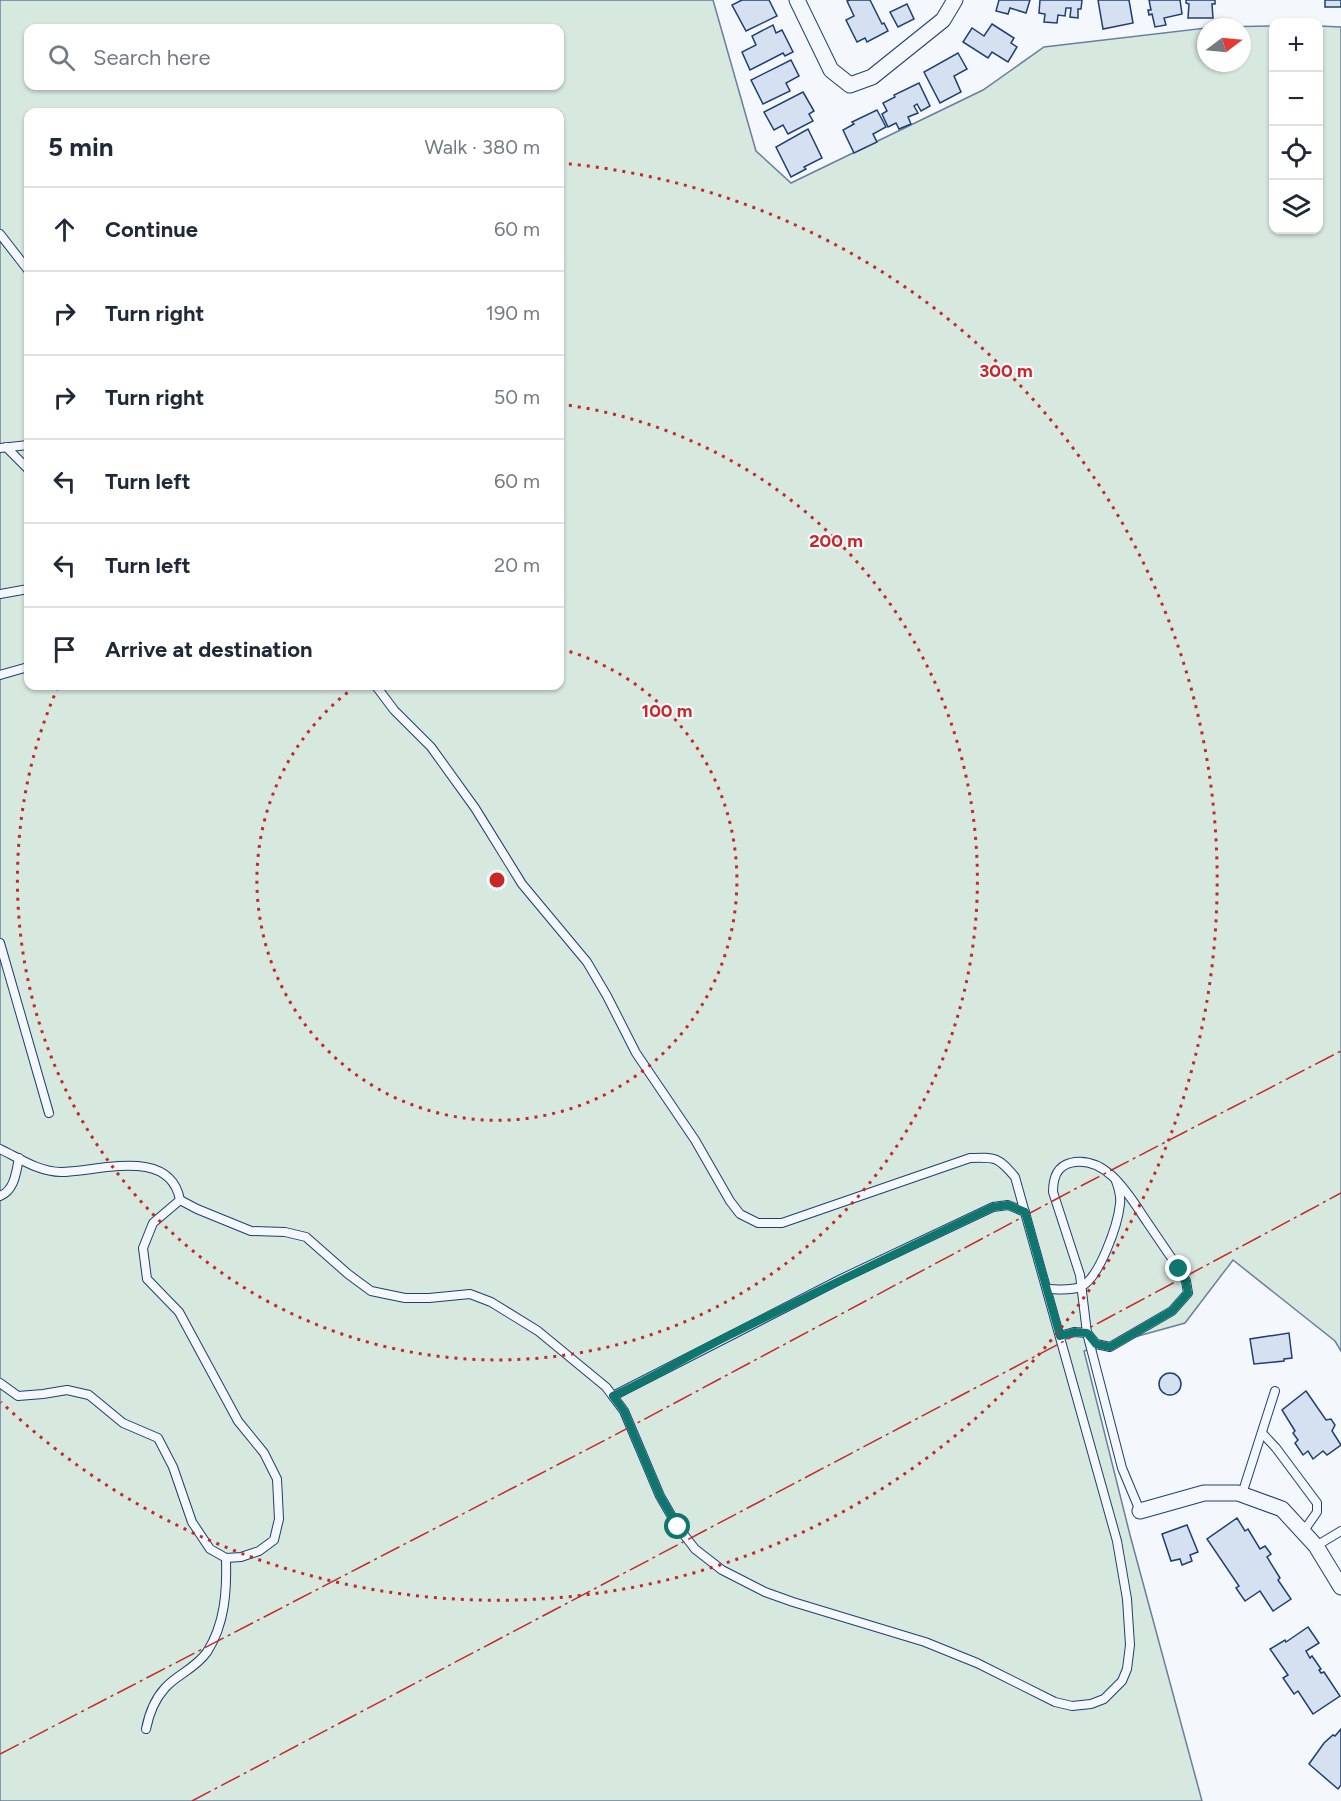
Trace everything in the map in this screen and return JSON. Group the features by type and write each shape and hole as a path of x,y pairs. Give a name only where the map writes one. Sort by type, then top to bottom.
{"street":[{"path":"796,0 831,70 850,85 872,77 943,20 955,0"},
{"path":"1140,1511 1204,1493 1242,1494 1282,1509 1316,1546 1341,1587"}],"lane":[{"path":"0,234 24,265"},
{"path":"3,448 24,446"},
{"path":"3,448 24,466"},
{"path":"0,594 24,590"},
{"path":"0,675 24,668"},
{"path":"180,1200 251,1231 285,1232 306,1238 371,1291 413,1298 470,1294 491,1302 538,1331 606,1387 624,1411 660,1496 678,1527 695,1549 722,1570 765,1592 925,1642 976,1663 1055,1702 1072,1706 1091,1704 1104,1699 1122,1681 1130,1645 1127,1599 1117,1541 1015,1177 1002,1161 990,1158 970,1158 782,1223 758,1223 741,1214 730,1201 695,1140 636,1053 587,962 522,884 475,808 431,747 394,710 379,690"},
{"path":"0,944 49,1113"},
{"path":"0,1149 34,1166 59,1172 106,1166 143,1165 167,1176 179,1191 180,1200"},
{"path":"0,1196 13,1184 19,1158"},
{"path":"1060,1336 1074,1332 1087,1333 1096,1344 1110,1347 1172,1311 1188,1293 1186,1281 1179,1269 1125,1189 1096,1165 1080,1162 1068,1164 1058,1171 1053,1179 1053,1192 1080,1275 1087,1333 1122,1468 1140,1511"},
{"path":"1047,1290 1081,1287 1091,1280 1107,1249 1116,1222 1120,1203 1116,1180"},
{"path":"0,1383 18,1396 67,1390 89,1395 123,1423 158,1438 173,1467 192,1522 210,1549 226,1558 242,1557 259,1551 274,1540 279,1520 277,1479 264,1453 238,1421 179,1312 147,1279 143,1248 153,1222 180,1200"},
{"path":"613,1396 841,1279 993,1207 1008,1205 1025,1212"},
{"path":"1242,1494 1275,1391"},
{"path":"1262,1433 1317,1503 1317,1512 1303,1532"},
{"path":"1316,1546 1341,1531"},
{"path":"146,1730 149,1712 165,1687 188,1672 206,1652 221,1619 227,1589 226,1558"}],"shaded area":[{"path":"0,0 713,0 756,151 791,183 983,90 1044,47 1197,29 1197,72 1251,72 1251,26 1269,26 1269,234 1323,234 1323,26 1341,27 1341,1351 1335,1341 1233,1260 1185,1323 1084,1351 1130,1535 1202,1801 0,1801"}],"building":[{"path":"742,0 769,0 777,16 746,31 732,5"},
{"path":"870,0 888,31 867,42 865,38 857,42 846,20 854,16 847,1"},
{"path":"999,0 1030,0 1026,13 1010,8 1008,14 996,11"},
{"path":"1040,0 1082,0 1081,9 1078,9 1078,18 1070,17 1071,8 1066,8 1065,16 1058,15 1057,23 1044,22 1045,14 1039,13"},
{"path":"1098,0 1129,0 1133,23 1103,29"},
{"path":"1149,0 1180,0 1182,14 1164,18 1166,25 1155,27 1152,14 1149,15 1148,10 1151,10"},
{"path":"1186,0 1215,0 1215,4 1212,4 1213,18 1188,18 1189,4"},
{"path":"1325,0 1341,0 1341,7 1325,7"},
{"path":"907,4 914,19 898,27 890,12"},
{"path":"992,24 1014,38 1011,43 1017,47 1008,62 992,52 988,58 963,42 972,28 984,36"},
{"path":"773,25 776,33 782,30 793,52 785,56 783,53 750,70 742,52 756,45 752,36"},
{"path":"958,53 967,69 954,76 961,92 940,103 924,72"},
{"path":"791,60 799,76 786,83 790,91 763,104 751,80"},
{"path":"919,83 930,106 921,111 917,104 914,106 918,113 908,117 911,124 899,129 896,123 888,127 882,114 887,111 883,103"},
{"path":"803,92 814,111 809,114 813,121 788,134 783,125 774,130 764,112"},
{"path":"877,110 886,127 873,134 877,142 854,153 843,130 854,124 852,122"},
{"path":"808,129 822,158 791,177 776,147"},
{"path":"1289,1333 1292,1358 1254,1364 1250,1339"},
{"path":"1170,1373 1178,1376 1181,1384 1178,1392 1170,1395 1162,1392 1159,1384 1162,1376"},
{"path":"1306,1391 1326,1420 1331,1419 1335,1425 1332,1431 1341,1445 1327,1455 1323,1451 1313,1459 1308,1451 1303,1455 1295,1443 1298,1440 1293,1433 1295,1431 1282,1410"},
{"path":"1237,1518 1245,1531 1248,1529 1260,1549 1265,1546 1271,1554 1267,1557 1280,1578 1278,1580 1291,1599 1273,1611 1260,1591 1245,1601 1236,1588 1239,1586 1207,1539"},
{"path":"1187,1525 1198,1552 1190,1555 1192,1561 1182,1565 1180,1559 1171,1561 1162,1534"},
{"path":"1308,1627 1319,1643 1306,1651 1340,1696 1313,1714 1298,1691 1294,1694 1283,1678 1288,1675 1270,1649 1285,1640 1286,1642"},
{"path":"1341,1729 1341,1785 1338,1789 1309,1764 1324,1743"}],"power":[{"path":"0,1754 613,1436 1075,1189 1341,1051"},
{"path":"192,1801 1341,1193"}],"route":[{"path":"678,1527 660,1496 624,1411 613,1396 695,1353 841,1279 993,1207 1008,1205 1025,1212 1060,1336 1074,1332 1087,1333 1096,1344 1110,1347 1172,1311 1181,1303 1188,1293 1186,1281 1179,1269"}]}
